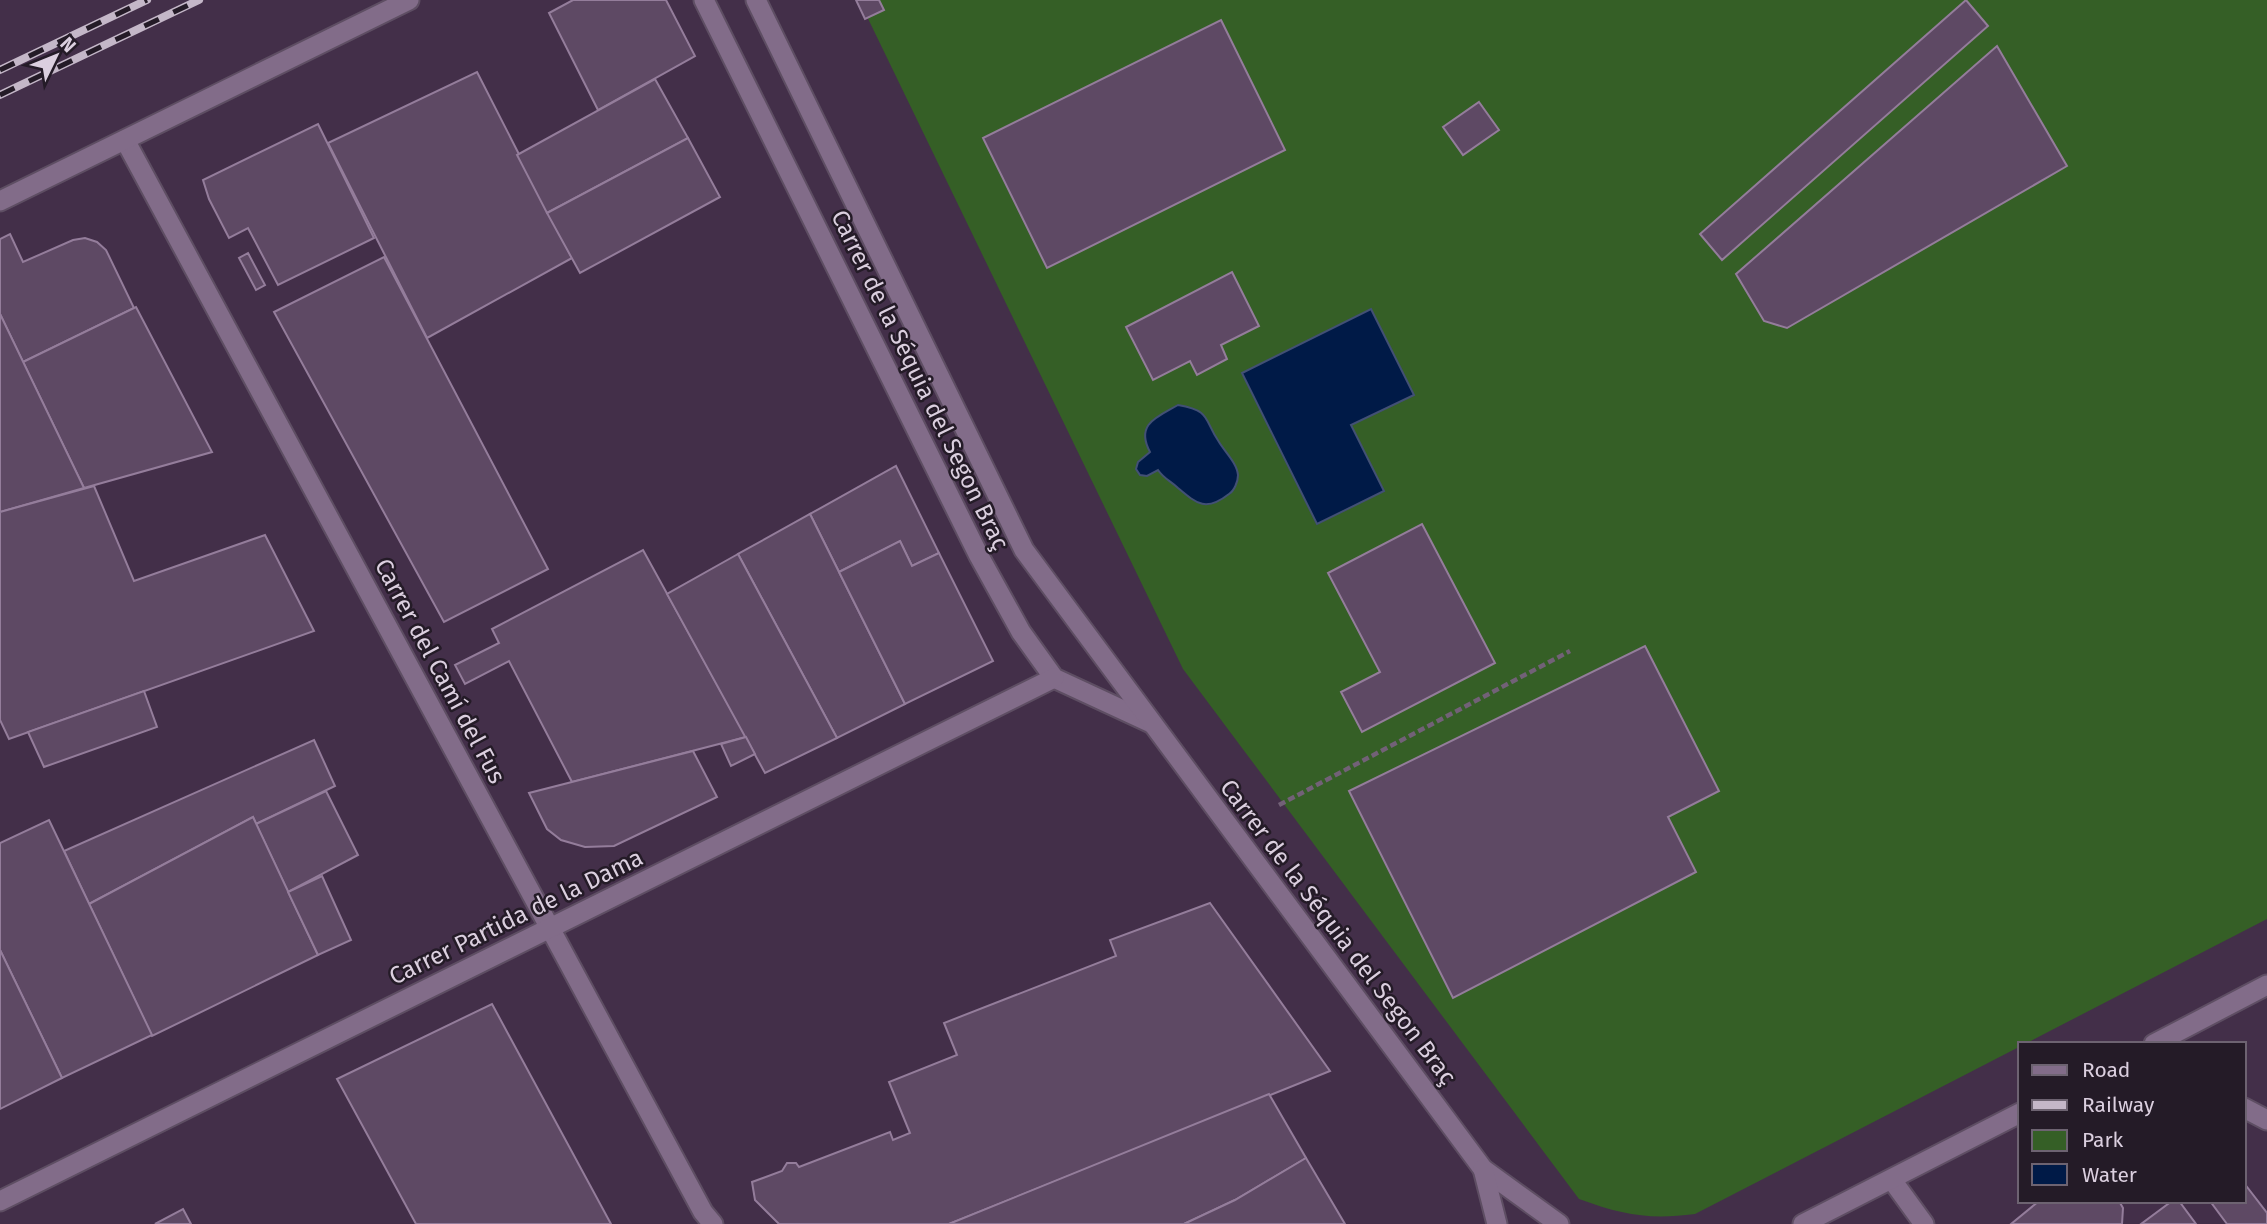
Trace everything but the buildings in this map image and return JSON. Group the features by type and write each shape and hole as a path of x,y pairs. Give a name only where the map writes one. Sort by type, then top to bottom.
{"street":[{"path":"0,201 410,0"},
{"name":"Carrer de la Séquia del Segon Braç","path":"704,0 979,556 1021,632 1054,678 1153,724"},
{"name":"Carrer de la Séquia del Segon Braç","path":"756,0 1024,550 1483,1169 1559,1224"},
{"name":"Carrer del Camí del Fus","path":"125,140 703,1212 713,1224"},
{"name":"Carrer Partida de la Dama","path":"0,1201 1054,678"},
{"path":"2158,1042 2267,985"},
{"path":"2246,1109 2267,1119"},
{"path":"1803,1224 2018,1114"},
{"name":"Carrer de la Séquia del Segon Braç","path":"1483,1169 1497,1224"},
{"path":"1892,1180 1924,1224"}],"path":[{"path":"1279,805 1570,651"}],"green space":[{"path":"859,0 2267,0 2267,919 2029,1042 2018,1042 2018,1047 1695,1214 1650,1216 1609,1209 1579,1199 1183,669"}],"water":[{"path":"1371,309 1414,395 1351,425 1384,491 1317,524 1242,373"},
{"path":"1178,405 1202,413 1237,471 1233,491 1214,503 1196,502 1158,470 1147,476 1140,475 1136,469 1138,462 1150,452 1145,435 1150,422"}],"railway":[{"path":"0,70 147,0"},
{"path":"0,95 199,0"}]}
